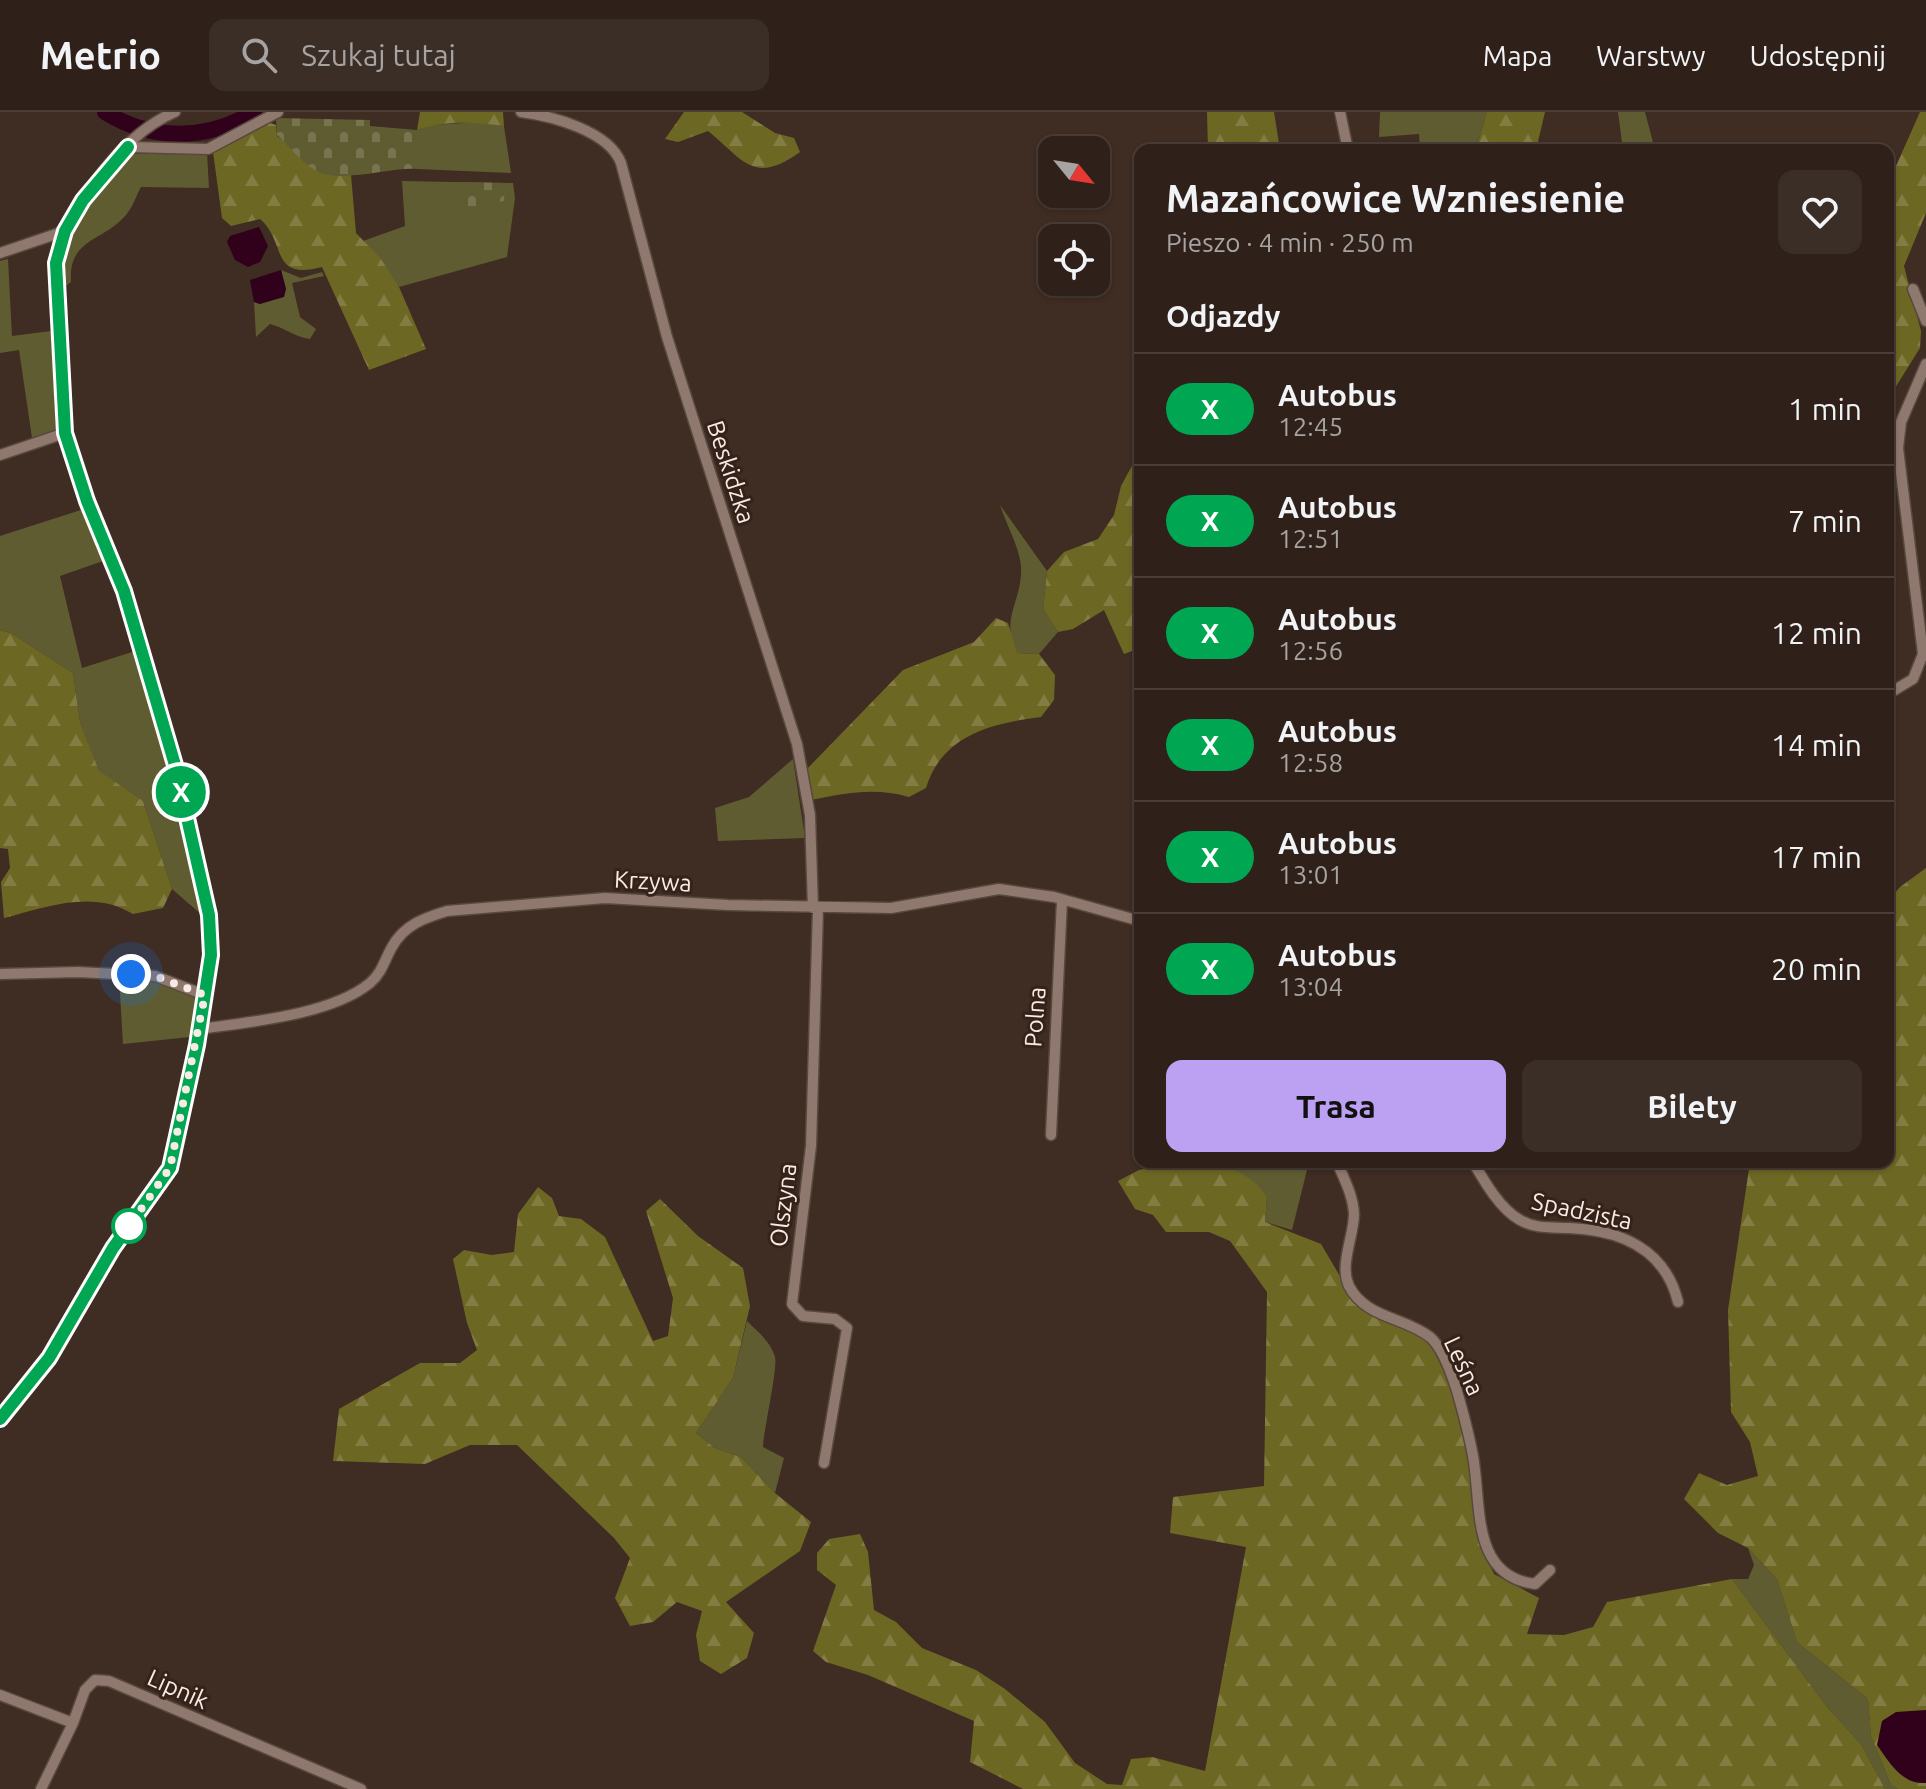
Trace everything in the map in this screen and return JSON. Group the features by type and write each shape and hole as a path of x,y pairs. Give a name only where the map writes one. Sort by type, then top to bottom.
{"street":[{"path":"0,1419 56,1347 113,1248 165,1177 180,1132 211,955 209,915 175,765 124,591 87,501 65,433 56,263 65,231 91,190 132,144 174,112"},
{"path":"132,144 208,149 278,112"},
{"name":"Beskidzka","path":"521,112 567,121 614,150 619,157 667,337 797,744 810,815 816,908"},
{"path":"1340,112 1347,144"},
{"path":"0,253 65,231"},
{"path":"1913,289 1926,321"},
{"path":"1894,690 1913,679 1923,654 1898,448 1901,422 1926,364"},
{"path":"0,455 65,433"},
{"name":"Krzywa","path":"200,1029 309,1010 356,992 372,982 405,929 423,918 447,911 605,898 816,908 891,908 999,889 1062,900 1134,919"},
{"name":"Polna","path":"1051,1135 1062,900"},
{"name":"Olszyna","path":"816,908 811,1146 792,1304 803,1316 835,1319 847,1328 824,1463"},
{"path":"0,974 78,972 155,976 205,995"},
{"name":"Leśna","path":"1339,1168 1353,1202 1347,1263 1350,1287 1375,1311 1421,1332 1436,1344 1464,1415 1474,1457 1484,1542 1494,1564 1509,1576 1535,1584 1550,1570"},
{"name":"Spadzista","path":"1477,1168 1506,1209 1520,1221 1539,1228 1573,1228 1626,1237 1639,1244 1674,1286 1678,1302"},
{"name":"Lipnik","path":"41,1789 73,1723 85,1690 95,1680 109,1681 361,1789"},
{"path":"0,1695 73,1723"}],"green space":[{"path":"420,112 503,112 504,126 460,123 417,130"},
{"path":"684,112 742,112 775,133 794,138 800,152 784,162 759,168 740,159 708,131 678,142 665,139"},
{"path":"1207,112 1274,112 1279,144 1208,144"},
{"path":"1380,112 1487,112 1478,144 1420,144 1419,134 1379,137"},
{"path":"1487,112 1545,112 1537,144 1478,144"},
{"path":"1618,112 1645,112 1653,144 1622,144"},
{"path":"1920,112 1926,112 1926,213 1904,266 1921,331 1920,348 1895,388 1894,435 1894,170"},
{"path":"276,118 370,120 370,126 417,130 417,169 350,176 325,174 305,163 277,135"},
{"path":"478,122 504,126 511,173 417,169 417,130 432,125"},
{"path":"270,123 276,125 277,136 330,175 351,175 356,233 381,259 399,287 426,349 369,370 322,267 305,270 286,264 274,238 260,219 231,226 222,218 213,152"},
{"path":"207,153 209,188 141,187 126,215 81,249 75,257 71,282 60,290 65,252 79,216 101,183 127,154"},
{"path":"402,181 513,183 515,198 507,257 399,287 363,241 405,226"},
{"path":"460,182 505,183 504,201 462,211"},
{"path":"8,259 12,336 51,331 56,430 32,438 19,350 0,353 0,261"},
{"path":"281,270 301,278 322,272 324,276 292,283 300,317 316,329 310,339 270,324 256,337 254,302 260,304 286,289"},
{"path":"1134,462 1134,650 1124,654 1104,610 1073,629 1058,632 1043,609 1047,571 1064,552 1098,539 1114,515 1121,486"},
{"path":"1000,505 1047,571 1043,609 1058,632 1039,654 1017,653 1012,641 1011,619 1021,566"},
{"path":"84,509 103,561 60,576 82,668 135,651 156,722 203,916 172,889 143,801 99,772 80,722 73,673 11,633 0,630 0,536"},
{"path":"996,618 1008,623 1017,653 1039,654 1055,675 1054,700 1041,717 987,728 956,744 944,755 926,788 909,797 872,792 811,800 805,771 903,670 974,642"},
{"path":"0,630 11,633 73,673 80,722 99,771 143,801 172,889 163,908 133,914 102,903 69,902 4,918 1,882 10,868 8,849 0,848"},
{"path":"793,759 805,838 718,841 715,808 749,797"},
{"path":"1926,868 1926,1789 1898,1789 1891,1785 1871,1736 1868,1699 1797,1642 1777,1579 1748,1548 1718,1533 1684,1499 1699,1473 1727,1485 1758,1476 1750,1442 1731,1412 1728,1310 1749,1168 1894,1168 1894,894"},
{"path":"119,977 154,980 199,997 190,1037 123,1044"},
{"path":"1224,1168 1308,1168 1292,1230 1265,1222 1267,1197"},
{"path":"1229,1168 1238,1171 1267,1197 1265,1222 1321,1244 1347,1288 1372,1314 1429,1341 1448,1380 1468,1442 1479,1542 1494,1574 1539,1598 1527,1634 1564,1635 1593,1627 1607,1602 1732,1579 1827,1707 1861,1744 1885,1789 1023,1789 970,1762 974,1721 868,1675 826,1662 813,1651 836,1585 817,1570 817,1553 829,1539 860,1534 868,1552 874,1610 896,1622 922,1648 976,1670 1005,1689 1045,1722 1075,1763 1107,1784 1122,1785 1131,1759 1152,1757 1205,1771 1246,1547 1170,1533 1173,1497 1264,1486 1267,1292 1230,1241 1209,1232 1166,1232 1153,1215 1135,1209 1118,1181 1139,1170"},
{"path":"538,1187 552,1198 559,1216 581,1219 605,1237 653,1341 668,1336 673,1298 646,1211 660,1199 698,1236 743,1268 750,1306 733,1378 696,1433 715,1448 741,1457 775,1493 811,1522 800,1551 726,1602 754,1633 747,1658 721,1674 700,1661 696,1635 702,1611 677,1602 653,1622 630,1626 615,1598 630,1558 614,1538 517,1445 470,1445 425,1464 333,1461 339,1409 420,1363 460,1363 477,1350 467,1323 453,1259 464,1250 492,1255 514,1252 518,1214"},
{"path":"747,1321 767,1341 775,1357 763,1447 784,1458 775,1493 741,1457 715,1448 696,1433 733,1378"},
{"path":"1748,1548 1777,1579 1797,1642 1868,1699 1871,1736 1891,1785 1898,1789 1885,1789 1861,1744 1827,1707 1732,1579 1748,1579 1754,1565"}],"shaded area":[{"path":"259,227 268,246 260,262 248,267 235,260 227,242 230,236"},
{"path":"281,270 286,289 284,297 260,304 254,302 250,280"},
{"path":"1926,1710 1926,1783 1917,1783 1897,1771 1877,1745 1882,1721 1896,1712"}],"waterway":[{"path":"105,112 141,128 179,134 217,128 254,112"}],"bus line":[{"name":"X","path":"0,1419 64,1336 113,1248 161,1185 170,1168 197,1045 211,955 209,915 175,765 124,591 87,501 65,433 56,263 65,231 83,200 128,147"}],"route":[{"path":"129,1226 127,1229 161,1185 170,1168 180,1132 205,995 155,976 131,974"}]}
